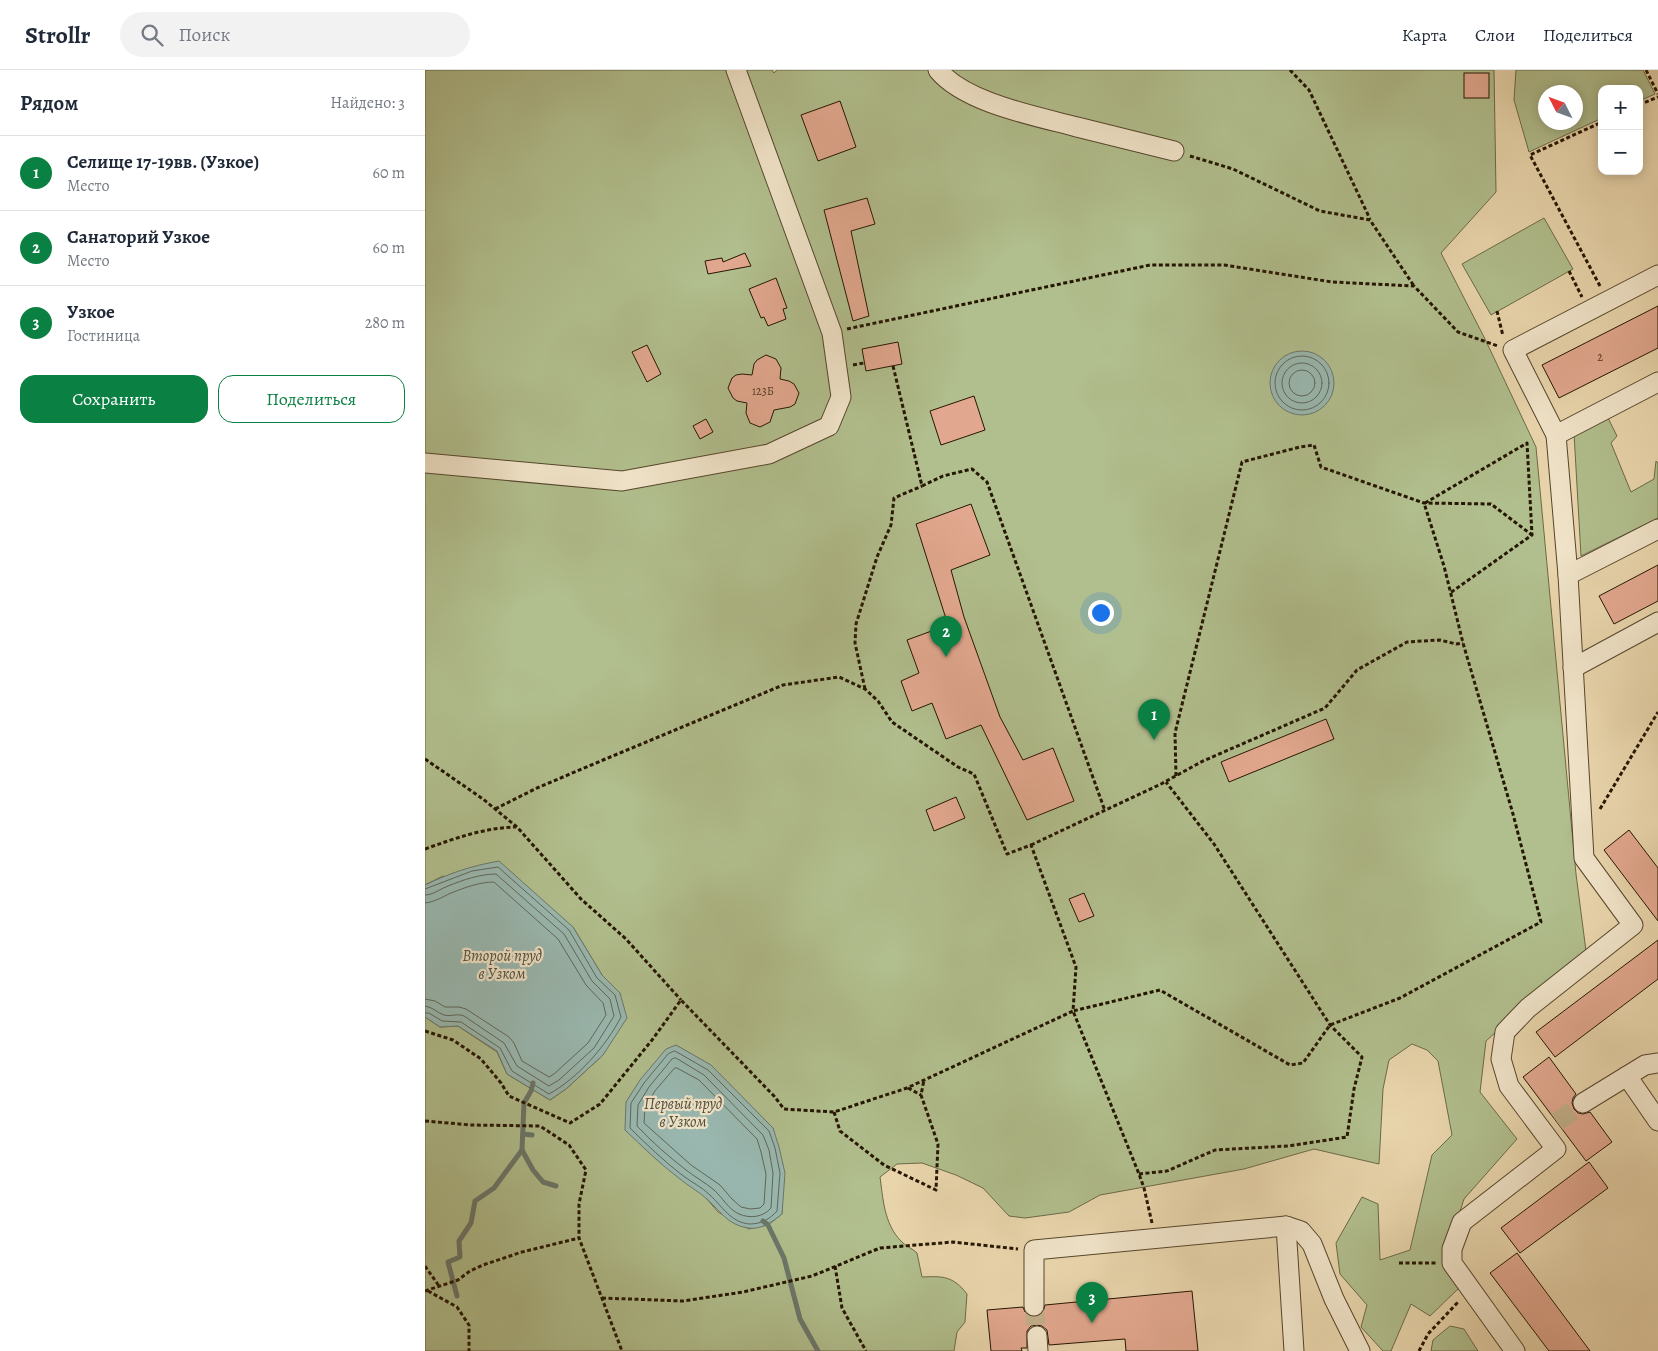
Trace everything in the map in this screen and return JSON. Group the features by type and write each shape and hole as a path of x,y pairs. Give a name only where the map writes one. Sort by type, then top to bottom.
{"lane":[{"path":"425,463 622,481 769,454 829,426 841,397 832,333 736,70"},
{"path":"938,70 945,79 989,103 1174,151"},
{"path":"1515,1351 1451,1263 1452,1249 1462,1222 1556,1149 1550,1127 1509,1086 1501,1059 1505,1032 1527,1008 1633,925 1584,858 1568,575 1556,435 1509,350 1658,275"},
{"path":"1556,435 1658,382"},
{"path":"1568,575 1658,529"},
{"path":"1573,668 1658,622"},
{"path":"1583,1103 1645,1065 1658,1063"},
{"path":"1627,1076 1658,1121"},
{"path":"1286,1226 1294,1351"},
{"path":"1034,1306 1034,1250 1286,1226 1301,1231 1312,1244 1334,1299 1360,1351"}],"path":[{"path":"1290,70 1309,90 1371,220 1414,286 1458,332 1509,350"},
{"path":"1643,103 1658,96 1646,70"},
{"path":"1598,124 1530,155 1608,301"},
{"path":"1174,151 1233,169 1320,211 1371,220"},
{"path":"832,333 1151,265 1224,265 1332,282 1414,286"},
{"path":"1569,271 1589,311"},
{"path":"1497,311 1509,350"},
{"path":"893,366 922,486"},
{"path":"1424,503 1527,444 1532,536"},
{"path":"1176,776 1175,732 1242,462 1314,445 1321,467 1424,503 1491,504 1532,536"},
{"path":"865,689 855,642 856,624 877,557 891,525 894,498 943,476 972,469 987,482 1105,811"},
{"path":"425,759 517,827 581,899 627,939 681,1000 774,1096 784,1109 834,1112 907,1088 1073,1011 1159,990 1290,1066 1303,1063 1330,1025 1400,998 1541,922 1513,814 1463,643 1444,566 1424,503"},
{"path":"1450,593 1532,536"},
{"path":"495,809 537,788 783,685 839,677 865,689 878,701 892,722 958,767 974,774 1007,854 1105,811 1166,782 1203,761 1325,708 1357,670 1407,642 1440,640 1456,644 1463,643"},
{"path":"1598,811 1658,712"},
{"path":"1139,1174 1167,1171 1215,1150 1288,1146 1347,1137 1354,1089 1362,1057 1330,1025 1215,844 1166,782"},
{"path":"425,849 494,828 517,827"},
{"path":"1031,845 1076,967 1073,1011 1139,1174 1156,1238"},
{"path":"425,1032 453,1040 481,1059 509,1096 570,1123 600,1104 652,1040 681,1000"},
{"path":"834,1112 840,1131 884,1165 936,1190 937,1144 921,1095 924,1080"},
{"path":"907,1088 921,1095"},
{"path":"425,1121 471,1125 541,1126 569,1145 587,1170 579,1204 579,1238 622,1351"},
{"path":"426,1291 458,1280 470,1271 483,1265 522,1252 579,1238"},
{"path":"602,1298 683,1301 743,1292 812,1276 880,1248 953,1242 1034,1250"},
{"path":"1399,1263 1451,1263"},
{"path":"425,1266 439,1286"},
{"path":"835,1266 842,1308 865,1351"},
{"path":"1419,1351 1428,1334 1470,1289"},
{"path":"426,1291 457,1307 469,1325 469,1351"}],"green space":[{"path":"425,70 772,70 774,73 777,70 1494,70 1496,192 1441,253 1485,339 1536,447 1576,874 1586,951 1486,1041 1480,1092 1517,1139 1464,1199 1444,1260 1459,1288 1430,1316 1411,1304 1391,1351 1383,1351 1361,1327 1367,1305 1340,1274 1336,1243 1362,1197 1378,1204 1380,1260 1410,1250 1432,1155 1452,1135 1438,1061 1427,1050 1412,1044 1389,1060 1383,1089 1379,1164 1314,1149 1244,1169 1100,1195 1069,1212 1025,1218 1009,1216 983,1188 956,1175 922,1163 897,1164 880,1177 883,1202 891,1227 903,1243 917,1253 922,1277 947,1278 962,1288 967,1294 965,1322 957,1332 954,1351 425,1351 425,1017 440,1027 458,1026 497,1052 507,1074 550,1100 566,1089 603,1055 620,993 602,975 573,927 443,876 425,885","holes":["676,1045 711,1066 773,1128 782,1198 782,1214 768,1225 749,1229 718,1212 707,1199"]},
{"path":"1516,70 1643,70 1655,94 1643,99 1643,85 1598,85 1598,120 1583,127 1583,85 1538,85 1538,130 1576,130 1529,152 1514,100"},
{"path":"1544,218 1573,269 1491,315 1462,264"},
{"path":"1607,416 1617,436 1611,443 1631,492 1654,479 1656,461 1658,463 1658,518 1581,556 1574,433"},
{"path":"1450,1326 1464,1329 1478,1351 1431,1351 1433,1340"}],"water":[{"path":"1302,351 1320,357 1328,365 1334,383 1328,401 1320,409 1302,415 1284,409 1276,401 1270,383 1276,365 1284,357"},
{"name":"Второй пруд в Узком","path":"499,861 573,927 602,975 620,993 627,1018 603,1055 566,1089 550,1100 507,1074 497,1051 458,1026 440,1027 425,1017 425,885 461,870"},
{"name":"Первый пруд в Узком","path":"676,1045 711,1065 773,1128 785,1173 782,1214 766,1225 748,1228 730,1221 705,1197 665,1167 625,1130 626,1102 640,1080 666,1049"}],"building":[{"path":"1464,73 1489,73 1489,98 1464,98"},
{"path":"840,101 856,147 818,161 801,115"},
{"path":"867,198 875,224 851,231 869,316 853,321 824,210"},
{"path":"745,253 751,266 708,274 705,261 722,258 723,262"},
{"path":"776,278 787,308 783,309 786,319 768,326 764,317 761,318 749,289"},
{"path":"1658,306 1658,348 1559,398 1542,365"},
{"path":"898,342 902,364 866,371 862,349"},
{"path":"647,345 661,374 647,382 632,352"},
{"path":"766,355 776,359 781,368 780,379 794,384 799,393 795,404 790,407 774,410 770,422 760,427 750,423 746,413 747,403 733,398 728,388 732,378 736,375 752,375 754,364"},
{"path":"974,396 985,430 941,445 930,411"},
{"path":"706,419 713,432 700,439 693,426"},
{"path":"971,504 990,555 951,570 964,617 1000,717 1023,760 1053,748 1074,801 1027,820 981,725 946,739 932,703 912,711 901,681 919,673 907,640 948,625 916,524"},
{"path":"1658,565 1658,601 1614,624 1599,596"},
{"path":"1326,719 1334,739 1229,782 1221,762"},
{"path":"956,797 965,818 934,831 926,810"},
{"path":"1629,830 1658,868 1658,921 1604,850"},
{"path":"1084,893 1094,916 1079,922 1069,899"},
{"path":"1658,940 1658,979 1555,1057 1536,1032"},
{"path":"1549,1057 1576,1094 1572,1103 1574,1109 1578,1113 1583,1114 1590,1112 1612,1142 1586,1161 1523,1077"},
{"path":"1589,1162 1608,1188 1520,1253 1501,1228"},
{"path":"1517,1253 1590,1351 1549,1351 1490,1273"},
{"path":"1192,1291 1198,1351 1126,1351 1125,1339 1049,1345 1047,1330 1037,1325 1031,1326 1027,1331 1027,1348 1021,1348 1022,1351 991,1351 987,1310 1023,1307 1028,1315 1034,1317 1043,1312 1045,1305"}],"waterway":[{"path":"457,1296 448,1262 460,1257 459,1241 471,1223 475,1201 494,1188 522,1150 524,1103 533,1083"},
{"path":"523,1134 532,1135"},
{"path":"522,1150 533,1170 543,1182 556,1186"},
{"path":"763,1221 768,1225 784,1258 800,1319 818,1351"}],"tunnel":[{"path":"1557,1122 1583,1103"},
{"path":"1034,1306 1037,1336"}],"place":[{"name":"Санаторий Узкое","path":"946,657"},
{"name":"Селище 17-19вв. (Узкое)","path":"1154,740"},
{"name":"Узкое","path":"1092,1323"}]}
